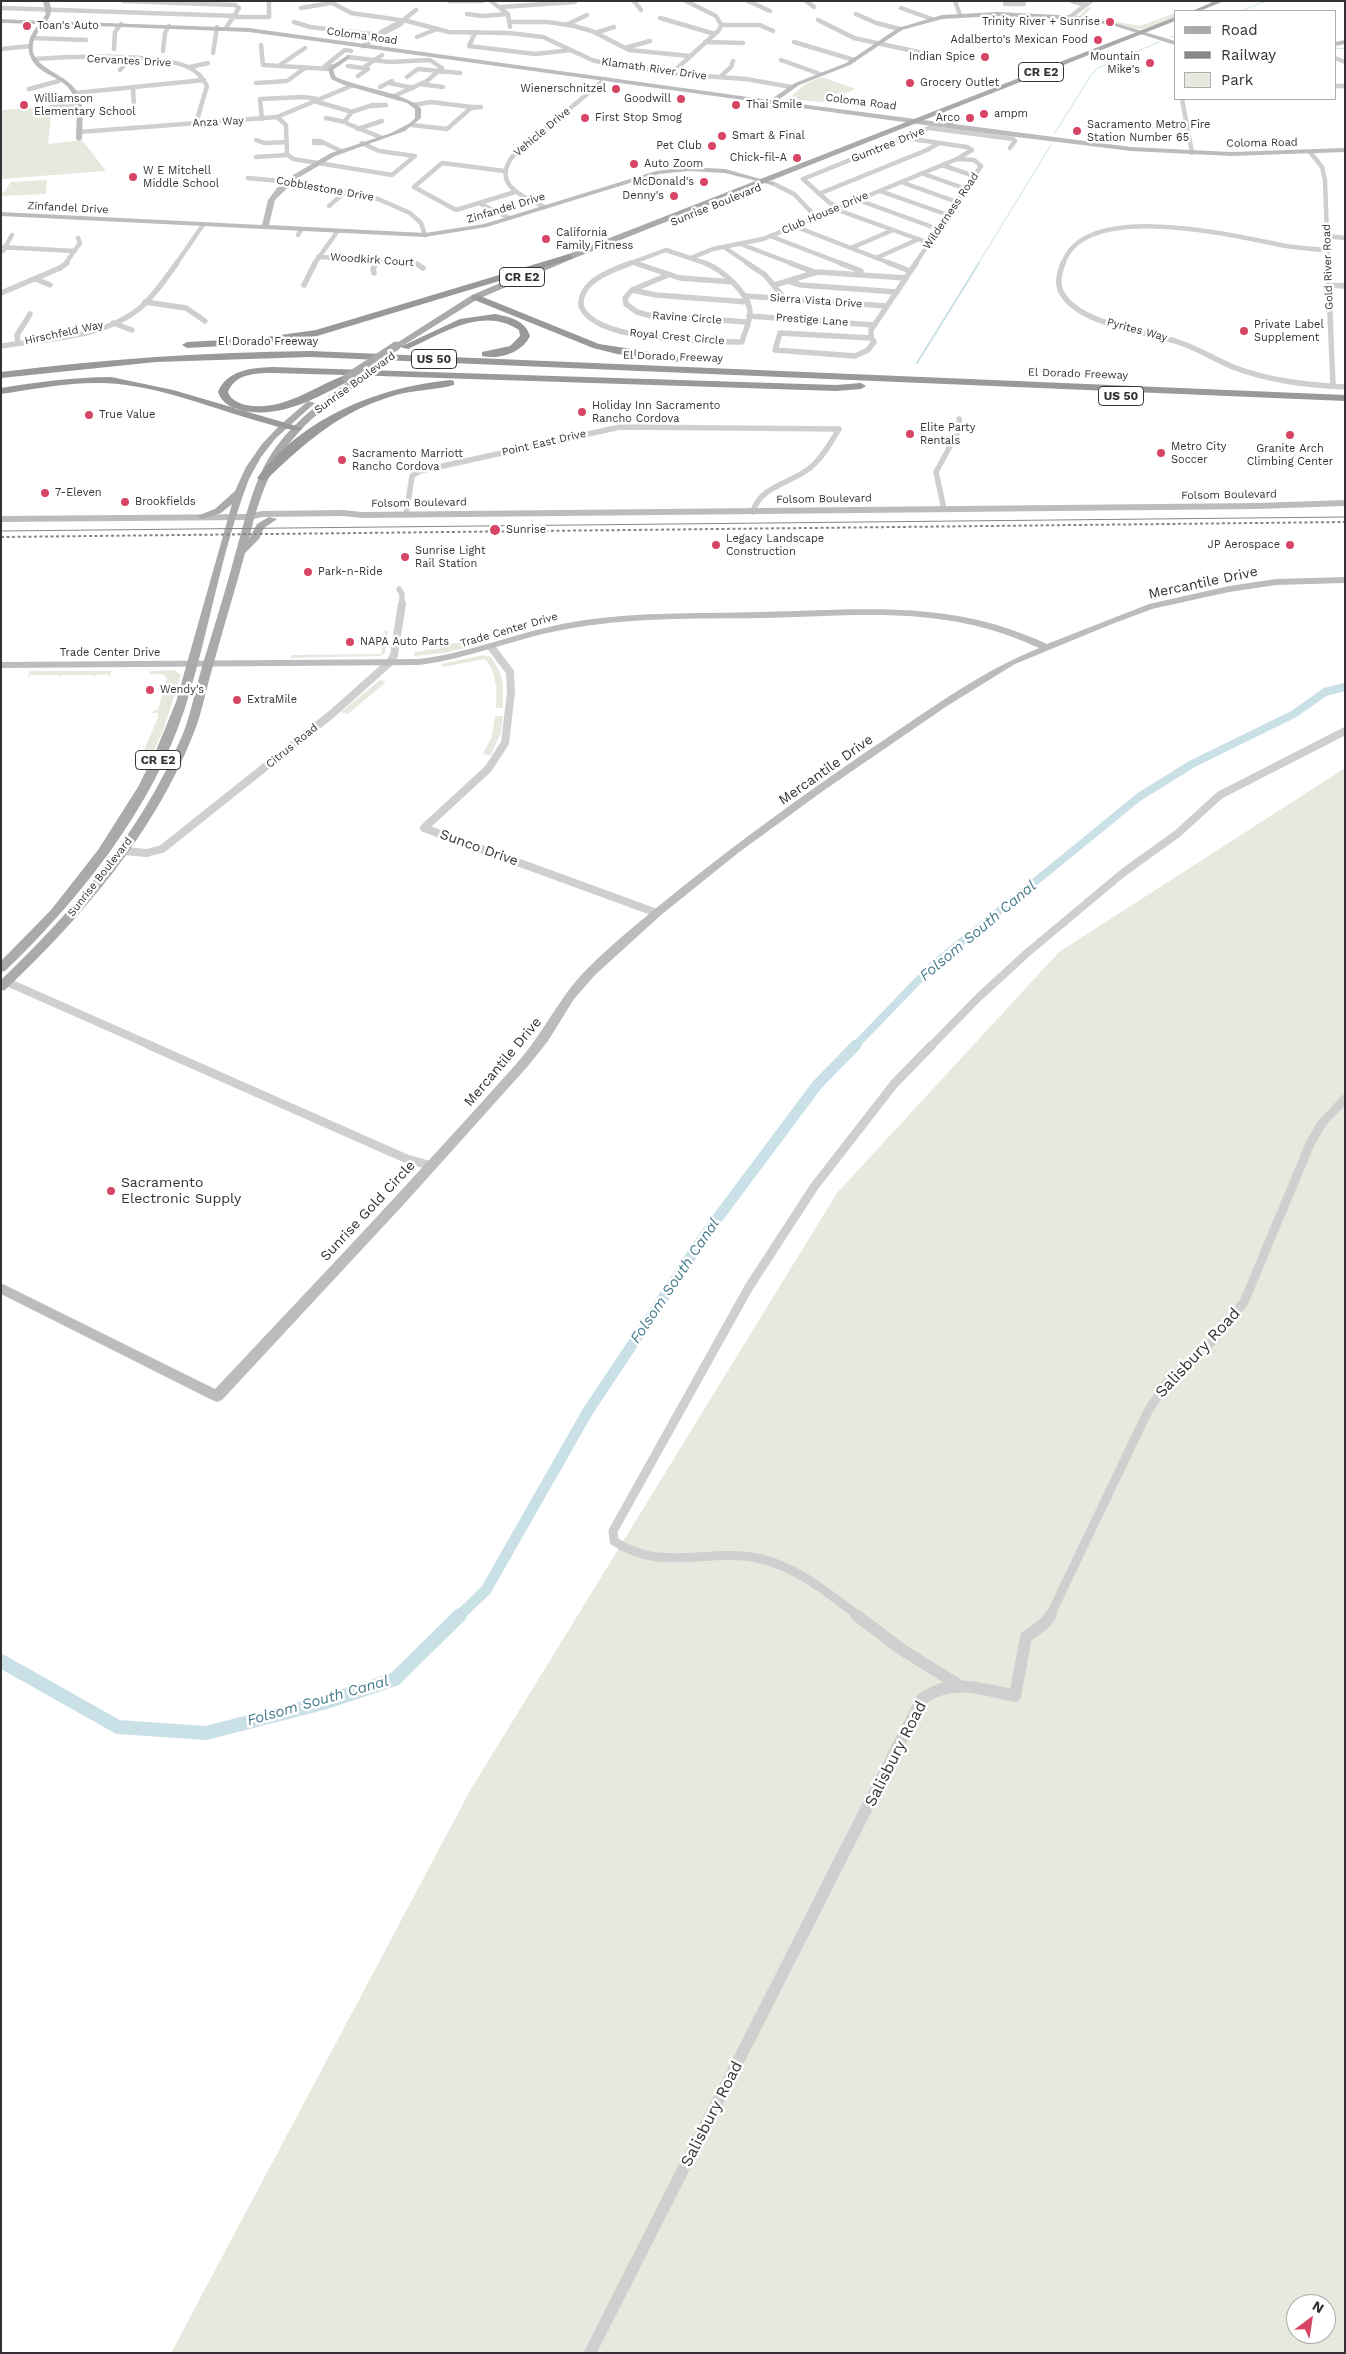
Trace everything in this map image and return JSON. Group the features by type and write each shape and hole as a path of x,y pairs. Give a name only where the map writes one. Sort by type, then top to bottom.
{"highway":[{"path":"180,346 259,341 317,333 569,257"},
{"path":"479,299 578,340 617,351 661,358 866,380"},
{"path":"1,367 116,355 243,348 482,354 511,350 522,342 525,336 520,326 511,321 493,318 474,318 449,325 400,347"},
{"name":"El Dorado Freeway","path":"1,375 123,360 276,354 866,380 1345,406"},
{"path":"1,367 77,355"},
{"name":"El Dorado Freeway","path":"1,382 140,367 246,362 866,380 884,378 900,383 1345,398"},
{"path":"347,378 293,404 273,409 251,409 236,405 227,400 223,392 225,386 238,376 269,370 836,388 866,380"},
{"path":"1,391 56,383 124,382 160,389 298,428"},
{"path":"262,478 310,433 355,406 382,396 413,388 447,383 600,382"}],"main road":[{"path":"1198,10 1223,3"},
{"path":"1211,10 1223,3"},
{"name":"Sunrise Boulevard","path":"1,968 73,892 106,847 150,778 177,716 245,477 283,425 347,378 479,299 569,257 1174,19"},
{"name":"Sunrise Boulevard","path":"479,299 1174,25"},
{"path":"1022,85 1024,81 1045,73 1044,71"},
{"path":"940,117 951,124"},
{"path":"892,119 902,125"},
{"name":"Sunrise Boulevard","path":"4,984 64,922 123,851 165,784 187,735 262,478 278,451 305,419 400,347"},
{"path":"202,516 218,511 240,492"},
{"path":"241,552 256,538 260,526 272,519"},
{"path":"123,851 118,844 153,786 150,778"},
{"path":"106,847 111,850 105,861 109,868"},
{"path":"4,984 7,974 15,961 14,956"}],"street":[{"path":"46,1 50,10 49,16 42,22 32,38 30,46 34,58 43,70 75,93 78,105 79,136"},
{"path":"123,1 235,5 238,8 236,17 226,28"},
{"path":"1,8 269,17 269,1"},
{"path":"449,1 482,1"},
{"path":"491,1 508,14 510,22 509,33"},
{"path":"634,1 641,10"},
{"path":"686,1 716,16 721,25"},
{"path":"748,1 770,11"},
{"path":"806,1 814,7"},
{"path":"955,1 960,15"},
{"path":"1072,1 1085,5"},
{"path":"1070,17 1091,1"},
{"path":"300,8 330,2"},
{"name":"Klamath River Drive","path":"330,2 351,13 402,21 436,29 475,33 509,33 542,37 603,63 672,73 755,80 792,87"},
{"path":"501,7 575,2"},
{"path":"1006,14 1005,3 1024,4"},
{"path":"901,8 932,19"},
{"path":"264,228 269,203 277,192 317,163 341,150 412,125 447,129 472,107 431,102 414,105 394,96 351,86 336,80 330,74 332,68 348,56 379,38 381,32 402,21 416,10"},
{"path":"467,14 482,16 508,14"},
{"path":"856,14 876,23 900,30"},
{"path":"772,101 792,87 854,60 900,30 932,19 960,15 1006,14 1070,17 1174,43"},
{"path":"568,24 586,15"},
{"path":"660,18 695,30 715,34"},
{"path":"818,20 854,38 919,52"},
{"name":"Coloma Road","path":"1,21 226,28 1122,148 1192,153 1345,150"},
{"path":"294,22 310,27 379,36"},
{"path":"510,22 568,24 595,32 624,48 639,52 690,56"},
{"path":"114,49 115,32 121,24"},
{"path":"721,25 760,25 774,31"},
{"path":"672,73 715,34 721,25"},
{"path":"164,51 165,32 168,26"},
{"path":"213,53 217,27"},
{"path":"595,32 614,27"},
{"path":"417,36 436,29"},
{"path":"475,33 469,46 535,54 571,50"},
{"path":"32,38 86,40"},
{"path":"624,48 650,41"},
{"path":"706,42 743,43"},
{"path":"794,42 854,60"},
{"path":"261,45 262,64 305,68 332,68"},
{"path":"1,49 30,46"},
{"path":"280,65 304,48"},
{"path":"332,68 325,66 345,50 348,56"},
{"path":"363,68 382,55"},
{"path":"335,58 348,56 389,62 430,60 440,64 442,68 439,71 413,88 394,96"},
{"name":"Cervantes Drive","path":"34,58 165,61 190,68 204,80"},
{"path":"120,70 130,59"},
{"path":"781,60 820,74"},
{"path":"720,77 732,67 733,61"},
{"path":"190,68 208,63"},
{"path":"348,66 368,69 358,76"},
{"path":"256,83 287,79 305,68"},
{"path":"407,77 418,68 460,74"},
{"name":"Vehicle Drive","path":"516,192 506,181 504,171 512,157 606,79"},
{"path":"75,93 204,80 207,89 196,123"},
{"path":"29,89 59,81"},
{"path":"380,87 390,82 413,88"},
{"path":"420,84 443,87"},
{"name":"Anza Way","path":"79,136 196,123 277,117 293,112 316,100 351,86"},
{"path":"133,88 134,108"},
{"path":"262,119 260,98 304,97 351,112 370,106"},
{"path":"1182,100 1192,153"},
{"name":"Coloma Road","path":"772,101 892,119 915,120"},
{"path":"51,106 78,105"},
{"path":"412,125 419,115 414,105"},
{"path":"345,122 351,112"},
{"path":"277,117 286,125 287,155"},
{"path":"326,118 345,122 380,137"},
{"path":"358,129 382,121"},
{"name":"Coloma Road","path":"928,122 1002,132"},
{"name":"Gumtree Drive","path":"929,243 838,208 803,179 929,128 1013,139 1015,141 1010,148"},
{"path":"905,138 972,149 957,159"},
{"path":"256,140 264,143 287,142"},
{"path":"322,143 341,150"},
{"path":"256,157 287,155 296,160 392,175 415,156 379,151 362,143"},
{"path":"821,193 927,150 939,143"},
{"name":"Gold River Road","path":"1310,152 1322,167 1325,176 1333,386"},
{"name":"Club House Drive","path":"691,258 707,251 743,245 770,236 957,159"},
{"name":"Wilderness Road","path":"874,325 980,166 979,163 957,159"},
{"path":"504,171 442,163 414,187 456,210 516,192 545,207"},
{"path":"942,165 974,176"},
{"name":"Zinfandel Drive","path":"1,216 264,228 299,232 425,235 470,230 634,177 668,170 709,169 739,173 772,183 794,194 816,217"},
{"path":"921,173 966,189"},
{"name":"Cobblestone Drive","path":"248,178 290,182 380,199 420,222 425,235"},
{"path":"901,182 957,202"},
{"path":"880,191 948,215"},
{"path":"329,206 345,192"},
{"path":"858,200 938,229"},
{"path":"479,203 509,218"},
{"name":"Hirschfeld Way","path":"1,346 84,331 133,313 146,302 203,225"},
{"path":"794,226 910,271"},
{"name":"Pyrites Way","path":"1328,250 1275,244 1200,228 1136,227 1099,235 1077,245 1067,254 1056,278 1059,289 1068,301 1101,320 1185,344 1248,372 1286,381 1345,387"},
{"path":"851,248 893,230"},
{"path":"304,285 318,257 337,232"},
{"path":"1,253 12,235"},
{"path":"770,236 871,275"},
{"path":"1327,236 1345,238"},
{"path":"1,293 64,265 80,243 78,238"},
{"path":"876,258 919,239"},
{"path":"743,245 814,272 906,277"},
{"path":"4,247 75,251"},
{"path":"724,247 757,268 775,285 784,299"},
{"name":"Royal Crest Circle","path":"666,250 716,269 734,282 748,302 748,319 742,342 629,334 596,323 582,307 580,300 585,290 602,277 635,263 666,250"},
{"name":"Woodkirk Court","path":"318,257 412,262 419,264 423,268"},
{"path":"374,273 373,268 378,259"},
{"path":"635,263 668,275 687,279 734,282"},
{"path":"775,285 791,282 814,272"},
{"path":"632,290 668,275"},
{"path":"36,279 50,285"},
{"path":"791,282 801,285 897,292"},
{"path":"1329,285 1345,286"},
{"path":"632,290 656,296 748,302"},
{"name":"Ravine Circle","path":"632,290 625,298 626,304 643,314 748,319"},
{"name":"Sierra Vista Drive","path":"744,296 887,306"},
{"path":"146,302 178,306 202,317 205,321"},
{"path":"18,343 17,335 30,314"},
{"name":"Prestige Lane","path":"748,319 874,325"},
{"path":"112,322 132,330"},
{"path":"871,338 780,333 775,350 856,356 868,350 874,342 870,332 874,325"},
{"path":"944,509 936,472 960,428 959,420"},
{"name":"Point East Drive","path":"406,515 412,476 420,471 594,431 648,426 839,429 814,464 801,475 758,498 753,506 753,512"},
{"name":"Folsom Boulevard","path":"1285,506 1291,503 1345,503"},
{"name":"Folsom Boulevard","path":"250,516 262,514 406,515 1285,506 1293,508 1345,508"},
{"name":"Folsom Boulevard","path":"1,519 250,516 272,519 343,518 362,515"},
{"name":"Mercantile Drive","path":"432,1166 524,1063 544,1038 575,990 591,972 656,913 734,851 910,727 996,671 1132,613 1200,594 1276,582 1345,580"},
{"path":"390,662 394,655 401,611 402,594 398,589"},
{"name":"Trade Center Drive","path":"1,666 437,660 491,647 546,630 614,620 665,616 904,613 947,615 981,621 1020,634 1047,648"},
{"name":"Sunco Drive","path":"491,647 510,672 511,692 505,743 488,769 424,828 656,913"},
{"name":"Citrus Road","path":"123,851 147,853 162,849 333,713 390,662"},
{"path":"957,1684 893,1644 821,1589 779,1564 750,1556 661,1557 640,1554 628,1550 614,1541 613,1531 615,1526 759,1271 814,1187 854,1133 894,1084 972,1004 1027,953 1124,872 1177,834 1220,795 1345,731"},
{"name":"Sunrise Gold Circle","path":"1,1288 217,1396 432,1166 399,1156 4,984"},
{"name":"Salisbury Road","path":"590,2353 922,1698 937,1688 957,1684 1015,1696 1026,1637 1045,1623 1054,1611 1148,1411 1168,1381 1214,1339 1244,1302 1310,1144 1322,1123 1345,1099"}],"green space":[{"path":"1088,7 1091,8 1084,16 1140,26 1174,13 1174,17 1143,29 1079,16"},
{"path":"822,77 856,89 822,102 787,99 807,83"},
{"path":"41,107 41,109 52,108 48,144 82,140 106,171 1,179 1,110"},
{"path":"47,180 46,194 1,196 11,182"},
{"path":"385,631 388,631 385,653 380,656 290,658 292,655 381,654"},
{"path":"470,642 474,646 444,653 414,656 414,652 442,648 443,644"},
{"path":"483,655 491,657 500,672 503,684 503,708 496,708 495,682 492,670 485,659 443,667 441,664"},
{"path":"174,670 181,675 164,728 146,769 135,770 158,718 158,713 150,713 158,709 167,678 162,674 149,674 150,671"},
{"path":"30,671 111,671 110,677 108,674 97,675 93,678 94,675 62,675 59,678 60,675 31,675 27,678"},
{"path":"380,680 386,682 348,714 341,712"},
{"path":"495,716 503,716 501,733 490,756 483,754 492,736"},
{"path":"1345,768 1345,2353 171,2353 471,1789 837,1193 1059,952"}],"waterway":[{"path":"1244,10 1266,1"},
{"path":"1055,133 1091,75 1098,68 1159,42"},
{"path":"1336,48 1345,49"},
{"path":"978,264 1051,145"},
{"path":"917,363 979,263"},
{"name":"Folsom South Canal","path":"855,1046 933,965 1139,797 1192,764 1294,714 1325,692 1345,687"},
{"name":"Folsom South Canal","path":"459,1616 486,1590 588,1411 705,1235 817,1085 856,1045"},
{"name":"Folsom South Canal","path":"1,1661 118,1727 206,1733 323,1703 395,1679 460,1615"}],"tram line":[{"path":"1,531 1345,517"}],"railway":[{"path":"1,537 1345,522"}],"place":[{"name":"Trinity River + Sunrise","path":"1110,22"},
{"name":"Toan's Auto","path":"27,26"},
{"name":"Adalberto's Mexican Food","path":"1098,40"},
{"name":"Indian Spice","path":"985,57"},
{"name":"Mountain Mike's","path":"1150,63"},
{"name":"Grocery Outlet","path":"910,83"},
{"name":"Wienerschnitzel","path":"616,89"},
{"name":"Goodwill","path":"681,99"},
{"name":"Williamson Elementary School","path":"24,105"},
{"name":"Thai Smile","path":"736,105"},
{"name":"ampm","path":"984,114"},
{"name":"First Stop Smog","path":"585,118"},
{"name":"Arco","path":"970,118"},
{"name":"Sacramento Metro Fire Station Number 65","path":"1077,131"},
{"name":"Smart & Final","path":"722,136"},
{"name":"Pet Club","path":"712,146"},
{"name":"Chick-fil-A","path":"797,158"},
{"name":"Auto Zoom","path":"634,164"},
{"name":"W E Mitchell Middle School","path":"133,177"},
{"name":"McDonald's","path":"704,182"},
{"name":"Denny's","path":"674,196"},
{"name":"California Family Fitness","path":"546,239"},
{"name":"Private Label Supplement","path":"1244,331"},
{"name":"Holiday Inn Sacramento Rancho Cordova","path":"582,412"},
{"name":"True Value","path":"89,415"},
{"name":"Elite Party Rentals","path":"910,434"},
{"name":"Granite Arch Climbing Center","path":"1290,435"},
{"name":"Metro City Soccer","path":"1161,453"},
{"name":"Sacramento Marriott Rancho Cordova","path":"342,460"},
{"name":"7-Eleven","path":"45,493"},
{"name":"Brookfields","path":"125,502"},
{"name":"Sunrise","path":"495,530"},
{"name":"Legacy Landscape Construction","path":"716,545"},
{"name":"JP Aerospace","path":"1290,545"},
{"name":"Sunrise Light Rail Station","path":"405,557"},
{"name":"Park-n-Ride","path":"308,572"},
{"name":"NAPA Auto Parts","path":"350,642"},
{"name":"Wendy's","path":"150,690"},
{"name":"ExtraMile","path":"237,700"},
{"name":"Sacramento Electronic Supply","path":"111,1191"}]}
